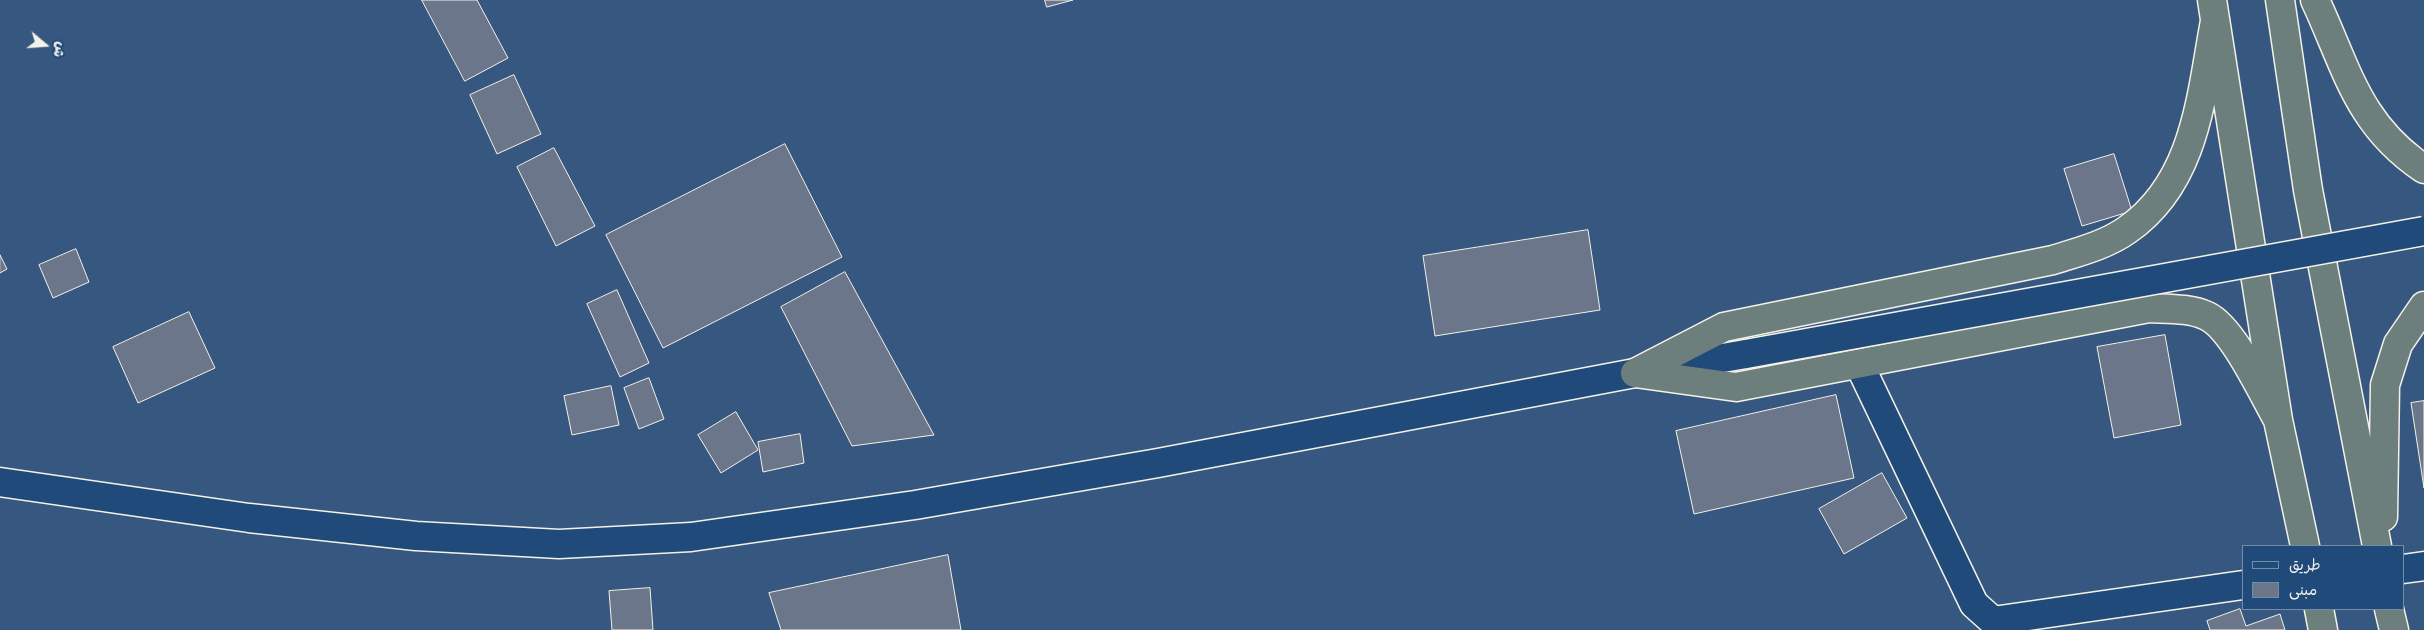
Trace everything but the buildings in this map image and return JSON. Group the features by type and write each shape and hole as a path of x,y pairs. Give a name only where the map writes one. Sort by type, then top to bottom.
{"highway":[{"path":"2280,0 2308,190 2377,545"},
{"path":"2315,0 2364,108 2387,138 2424,169"},
{"path":"1635,373 1724,326 2053,260 2095,247 2127,230 2150,210 2170,184 2188,153 2197,118 2214,10"},
{"path":"2214,10 2278,420 2306,545"},
{"path":"2382,545 2385,385 2398,344 2424,306"},
{"path":"1635,373 1736,387 2149,308 2183,310 2207,316 2226,331 2278,420"},
{"path":"2319,610 2323,630"},
{"path":"2389,610 2394,630"}],"main road":[{"path":"0,482 249,518 416,536 560,544 691,537 915,505 1051,482 1635,373 2424,231"},
{"path":"1859,364 1974,604 1992,621 2242,585"},
{"path":"2404,569 2424,566"}]}
